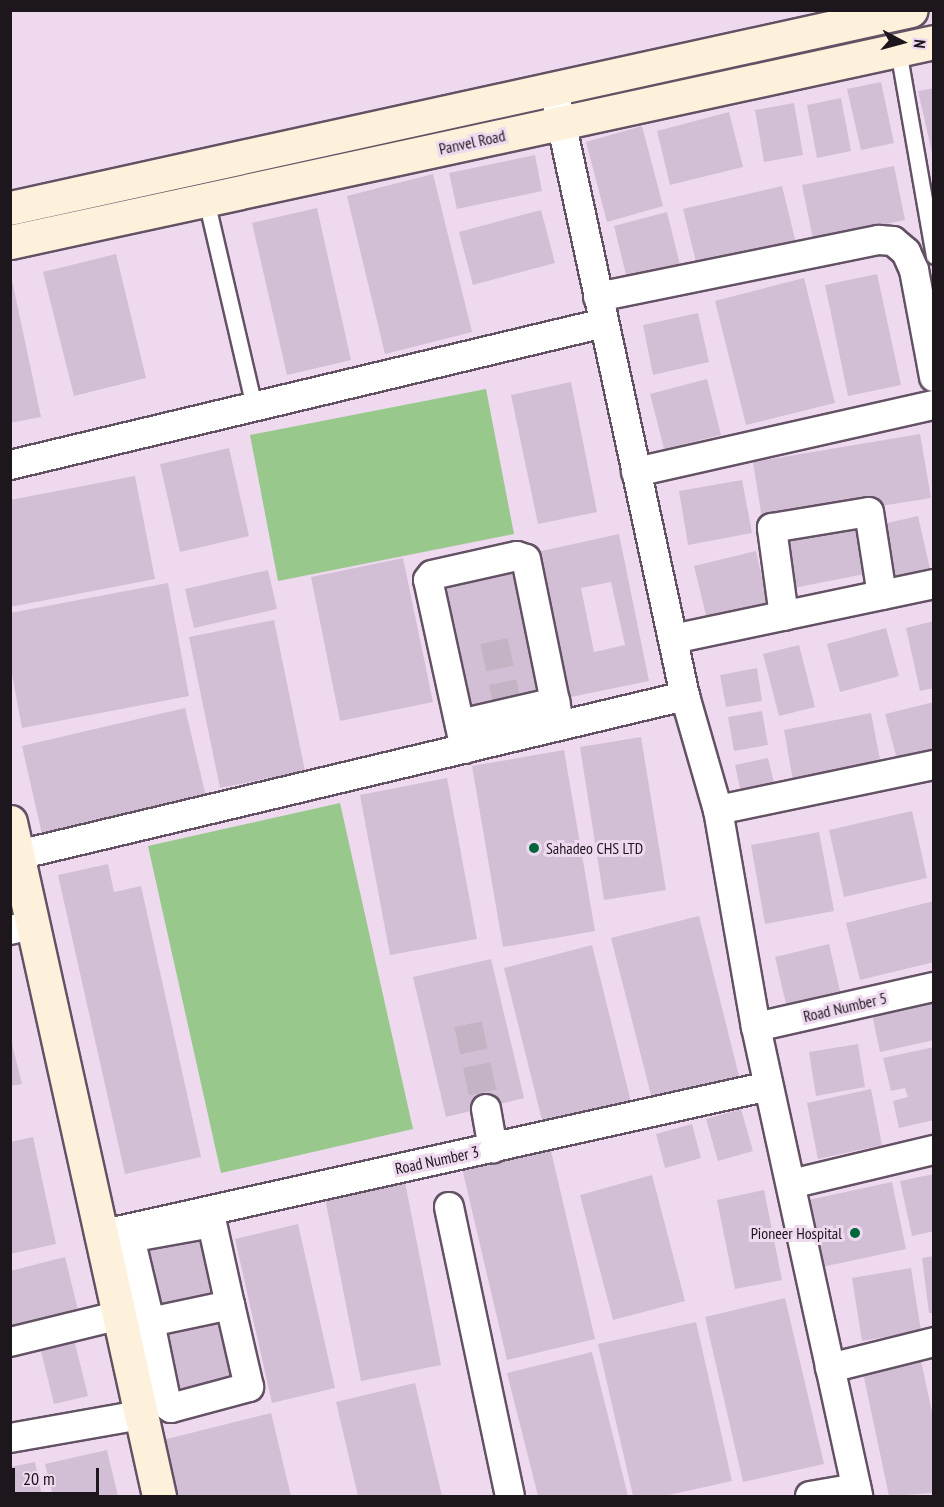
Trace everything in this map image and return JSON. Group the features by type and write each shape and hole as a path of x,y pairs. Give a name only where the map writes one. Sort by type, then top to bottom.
{"street":[{"path":"10,208 911,10"},
{"name":"Panvel Road","path":"10,242 933,42"},
{"path":"554,89 685,696 718,810 756,1027 857,1492 810,1497"},
{"path":"10,465 254,407 601,310 879,240 893,241 906,252 914,270 933,377"},
{"path":"636,472 933,405"},
{"path":"782,606 772,528 869,512 881,586"},
{"path":"462,736 428,580 432,575 518,556 526,559 557,714"},
{"path":"673,639 782,606 881,586 933,584"},
{"path":"18,855 462,736 510,721 685,696"},
{"path":"718,810 933,765"},
{"path":"10,822 18,855 21,927 104,1234 131,1321 171,1408 249,1387 212,1223 207,1221 134,1237 131,1242 131,1321 141,1415 159,1497"},
{"name":"Road Number 5","path":"756,1027 933,987"},
{"name":"Road Number 3","path":"104,1234 770,1086"},
{"path":"486,1109 493,1148"},
{"path":"791,1184 933,1150"},
{"path":"448,1207 510,1497"},
{"path":"10,1342 230,1305"},
{"path":"830,1368 933,1342"},
{"path":"10,1438 141,1415"}],"lane":[{"path":"898,50 933,256"},
{"path":"206,200 254,407"}],"green space":[{"path":"486,389 514,534 278,581 250,435"},
{"path":"340,803 413,1129 221,1173 148,846"}],"building":[{"path":"881,82 894,143 861,150 847,89"},
{"path":"934,88 934,156 933,157 918,91"},
{"path":"841,98 851,151 817,158 807,105"},
{"path":"794,103 803,155 764,162 755,110"},
{"path":"729,112 743,167 670,185 657,131"},
{"path":"642,126 663,206 607,222 586,142"},
{"path":"535,155 542,191 457,209 449,173"},
{"path":"894,166 905,220 813,239 802,185"},
{"path":"433,174 472,332 385,354 347,196"},
{"path":"782,186 796,243 697,266 683,209"},
{"path":"317,208 351,360 287,375 252,223"},
{"path":"541,210 555,263 473,285 459,232"},
{"path":"667,212 682,273 629,287 614,226"},
{"path":"116,254 146,378 74,396 43,272"},
{"path":"10,271 41,417 10,423"},
{"path":"877,274 901,385 848,396 825,285"},
{"path":"804,278 835,403 746,425 715,301"},
{"path":"698,313 709,362 653,375 643,325"},
{"path":"707,379 721,435 664,449 650,394"},
{"path":"571,382 597,512 538,524 511,395"},
{"path":"920,434 931,498 763,525 753,462"},
{"path":"229,448 249,536 180,552 160,464"},
{"path":"135,476 155,579 10,607 10,500"},
{"path":"742,480 752,533 688,545 679,491"},
{"path":"865,514 875,572 783,590 773,533"},
{"path":"918,516 930,569 895,577 883,524"},
{"path":"619,534 649,681 566,698 537,552","holes":["611,582 625,645 594,652 581,588"]},
{"path":"756,551 769,609 708,623 694,566"},
{"path":"403,558 433,702 340,721 311,577"},
{"path":"521,562 548,702 463,722 435,582"},
{"path":"268,570 277,609 194,628 185,589"},
{"path":"168,583 189,696 22,728 10,664 10,613"},
{"path":"274,620 305,771 220,788 189,637"},
{"path":"934,621 934,688 920,691 906,628"},
{"path":"886,628 899,676 840,692 827,644"},
{"path":"799,645 815,707 779,716 763,654"},
{"path":"757,668 762,701 726,707 720,675"},
{"path":"934,702 934,758 899,767 885,714"},
{"path":"185,708 208,805 44,843 22,746"},
{"path":"762,711 768,745 734,751 728,717"},
{"path":"871,713 883,775 795,792 784,730"},
{"path":"641,737 666,890 604,900 580,747"},
{"name":"Sahadeo CHS LTD","path":"564,750 595,931 503,947 472,766"},
{"path":"768,758 777,795 743,802 735,765"},
{"path":"447,778 477,939 390,955 360,795"},
{"path":"912,811 927,878 844,897 829,830"},
{"path":"819,832 834,911 765,924 751,845"},
{"path":"108,864 114,892 141,886 201,1157 125,1174 58,875"},
{"path":"934,901 934,962 860,980 846,923"},
{"path":"699,916 739,1076 652,1099 611,938"},
{"path":"829,944 840,991 786,1004 775,957"},
{"path":"592,945 633,1110 545,1132 504,968"},
{"path":"491,959 524,1098 446,1117 413,977"},
{"path":"934,990 934,1040 880,1052 870,1005"},
{"path":"10,1036 22,1084 10,1086"},
{"path":"858,1044 865,1087 816,1096 809,1052"},
{"path":"934,1047 934,1120 899,1128 893,1101 908,1097 905,1088 891,1091 883,1058"},
{"path":"871,1089 882,1145 818,1159 807,1103"},
{"path":"741,1109 753,1151 718,1161 706,1119"},
{"path":"692,1124 701,1158 665,1168 656,1134"},
{"path":"33,1137 56,1244 10,1254 10,1142"},
{"path":"550,1147 595,1339 507,1360 462,1168"},
{"path":"934,1174 934,1231 912,1236 900,1181"},
{"path":"652,1175 685,1301 613,1320 580,1195"},
{"path":"405,1182 441,1365 361,1381 325,1198"},
{"path":"892,1182 906,1249 822,1267 808,1200"},
{"path":"764,1190 782,1280 735,1289 717,1200"},
{"path":"298,1224 335,1388 272,1403 235,1239"},
{"path":"208,1225 224,1300 151,1316 134,1241"},
{"path":"934,1256 934,1313 929,1313 922,1258"},
{"path":"65,1257 79,1314 10,1331 10,1271"},
{"path":"911,1268 921,1331 862,1341 852,1278"},
{"path":"785,1298 824,1464 743,1482 705,1317"},
{"path":"230,1313 246,1388 170,1405 154,1332"},
{"path":"696,1322 732,1481 664,1496 633,1496 598,1344"},
{"path":"73,1335 88,1396 54,1404 39,1343"},
{"path":"592,1352 628,1496 538,1496 507,1373"},
{"path":"921,1361 934,1421 934,1493 889,1496 863,1373"},
{"path":"415,1383 442,1496 358,1496 336,1402"},
{"path":"271,1413 291,1496 177,1496 163,1440"},
{"path":"107,1450 118,1496 53,1496 45,1464"},
{"path":"35,1462 42,1496 10,1496 10,1467"}],"tunnel":[{"path":"494,641 509,712"},
{"path":"468,1024 486,1109"}],"place":[{"name":"Sahadeo CHS LTD","path":"534,848"},
{"name":"Pioneer Hospital","path":"855,1233"}]}
